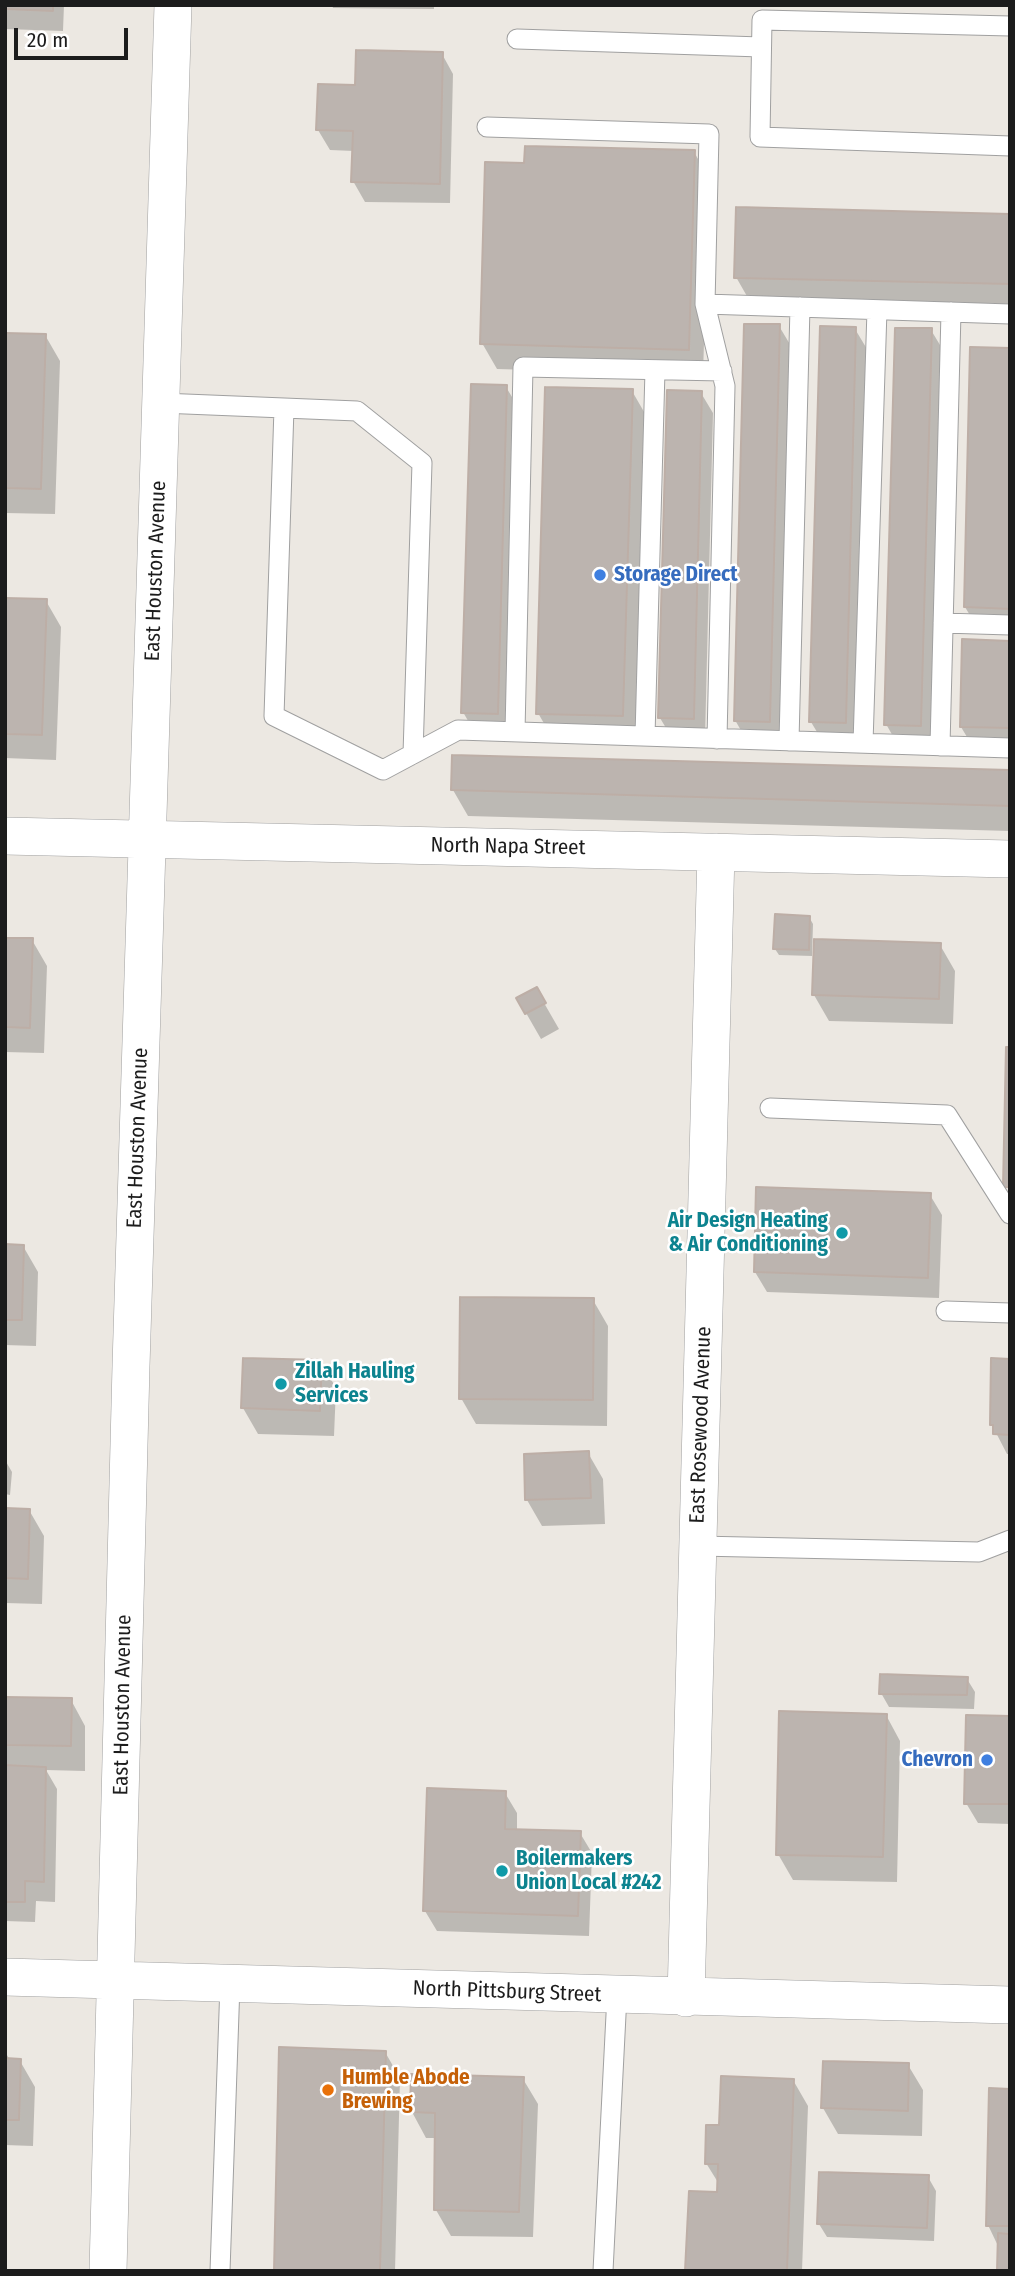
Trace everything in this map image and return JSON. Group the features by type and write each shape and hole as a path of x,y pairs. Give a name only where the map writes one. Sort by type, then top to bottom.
{"street":[{"name":"East Houston Avenue","path":"108,2271 173,5"},
{"name":"North Napa Street","path":"5,836 1010,859"},
{"name":"East Rosewood Avenue","path":"686,1998 716,852"},
{"name":"North Pittsburg Street","path":"5,1977 1010,2005"}],"lane":[{"path":"1010,26 762,13 760,138 1010,146"},
{"path":"517,39 761,47"},
{"path":"487,127 709,134 705,304 725,386 717,739"},
{"path":"705,304 1010,314"},
{"path":"789,741 800,307"},
{"path":"863,743 877,310"},
{"path":"940,746 951,313"},
{"path":"516,732 523,367 722,371"},
{"path":"645,736 655,370"},
{"path":"161,403 357,411 422,463 413,754"},
{"path":"284,408 274,716 383,770 458,730 1010,748"},
{"path":"943,623 1010,625"},
{"path":"770,1108 947,1115 1010,1214"},
{"path":"946,1311 1010,1313"},
{"path":"698,1546 979,1552 1010,1540"},
{"path":"220,2271 230,1984"},
{"path":"603,2271 617,1995"}],"building":[{"path":"5,5 53,5 53,11 5,9"},
{"path":"356,50 443,52 440,184 351,182 353,131 316,130 318,84 355,85"},
{"path":"525,146 695,150 689,350 480,344 485,162 524,163"},
{"path":"736,207 1010,214 1010,284 734,278"},
{"path":"744,324 780,324 770,722 734,721"},
{"path":"820,326 856,327 846,723 809,722"},
{"path":"895,328 932,328 921,726 884,725"},
{"path":"5,333 46,334 41,489 5,488"},
{"path":"970,347 1010,348 1010,609 964,607"},
{"path":"471,384 507,385 498,714 461,713"},
{"path":"545,387 633,389 623,716 536,714"},
{"path":"667,390 702,391 694,719 658,718"},
{"path":"5,598 47,599 42,735 5,734"},
{"path":"962,639 1010,641 1010,728 960,727"},
{"path":"452,755 1010,770 1010,806 451,790"},
{"path":"775,914 810,916 809,950 773,949"},
{"path":"5,938 33,938 30,1028 5,1027"},
{"path":"814,939 941,943 939,999 812,995"},
{"path":"537,987 546,1003 525,1014 516,998"},
{"path":"1006,1047 1010,1047 1010,1187 1003,1187"},
{"name":"Air Design Heating & Air Conditioning","path":"756,1187 931,1193 928,1278 754,1272"},
{"path":"5,1244 24,1245 22,1320 5,1320"},
{"path":"460,1297 594,1298 593,1400 459,1399"},
{"name":"Zillah Hauling Services","path":"243,1358 322,1360 320,1411 241,1408"},
{"path":"991,1358 1010,1359 1010,1435 993,1434 993,1425 990,1425"},
{"path":"589,1451 591,1498 525,1500 524,1454"},
{"path":"5,1508 30,1509 28,1579 5,1578"},
{"path":"880,1674 968,1677 967,1695 879,1694"},
{"path":"5,1697 72,1698 71,1746 5,1745"},
{"path":"779,1711 887,1714 883,1857 776,1855"},
{"name":"Chevron","path":"966,1715 1010,1716 1010,1804 964,1804"},
{"path":"5,1765 46,1767 44,1882 25,1881 25,1902 5,1902"},
{"name":"Boilermakers Union Local #242","path":"427,1788 506,1791 505,1829 581,1831 578,1916 423,1911"},
{"path":"279,2047 386,2051 380,2271 274,2271"},
{"path":"5,2058 21,2059 19,2120 5,2120"},
{"path":"823,2061 909,2063 908,2111 821,2108"},
{"path":"411,2074 524,2077 519,2212 434,2210 435,2113 410,2112"},
{"path":"721,2076 794,2079 787,2271 685,2271 689,2191 717,2192 718,2164 705,2164 706,2125 719,2125"},
{"path":"989,2088 1010,2089 1010,2226 986,2226"},
{"path":"819,2172 929,2175 927,2228 817,2224"},
{"path":"998,2233 1010,2234 1010,2271 997,2271"}],"place":[{"name":"Storage Direct","path":"600,575"},
{"name":"Air Design Heating & Air Conditioning","path":"842,1233"},
{"name":"Zillah Hauling Services","path":"281,1384"},
{"name":"Chevron","path":"987,1760"},
{"name":"Boilermakers Union Local #242","path":"502,1871"},
{"name":"Humble Abode Brewing","path":"328,2090"}]}
